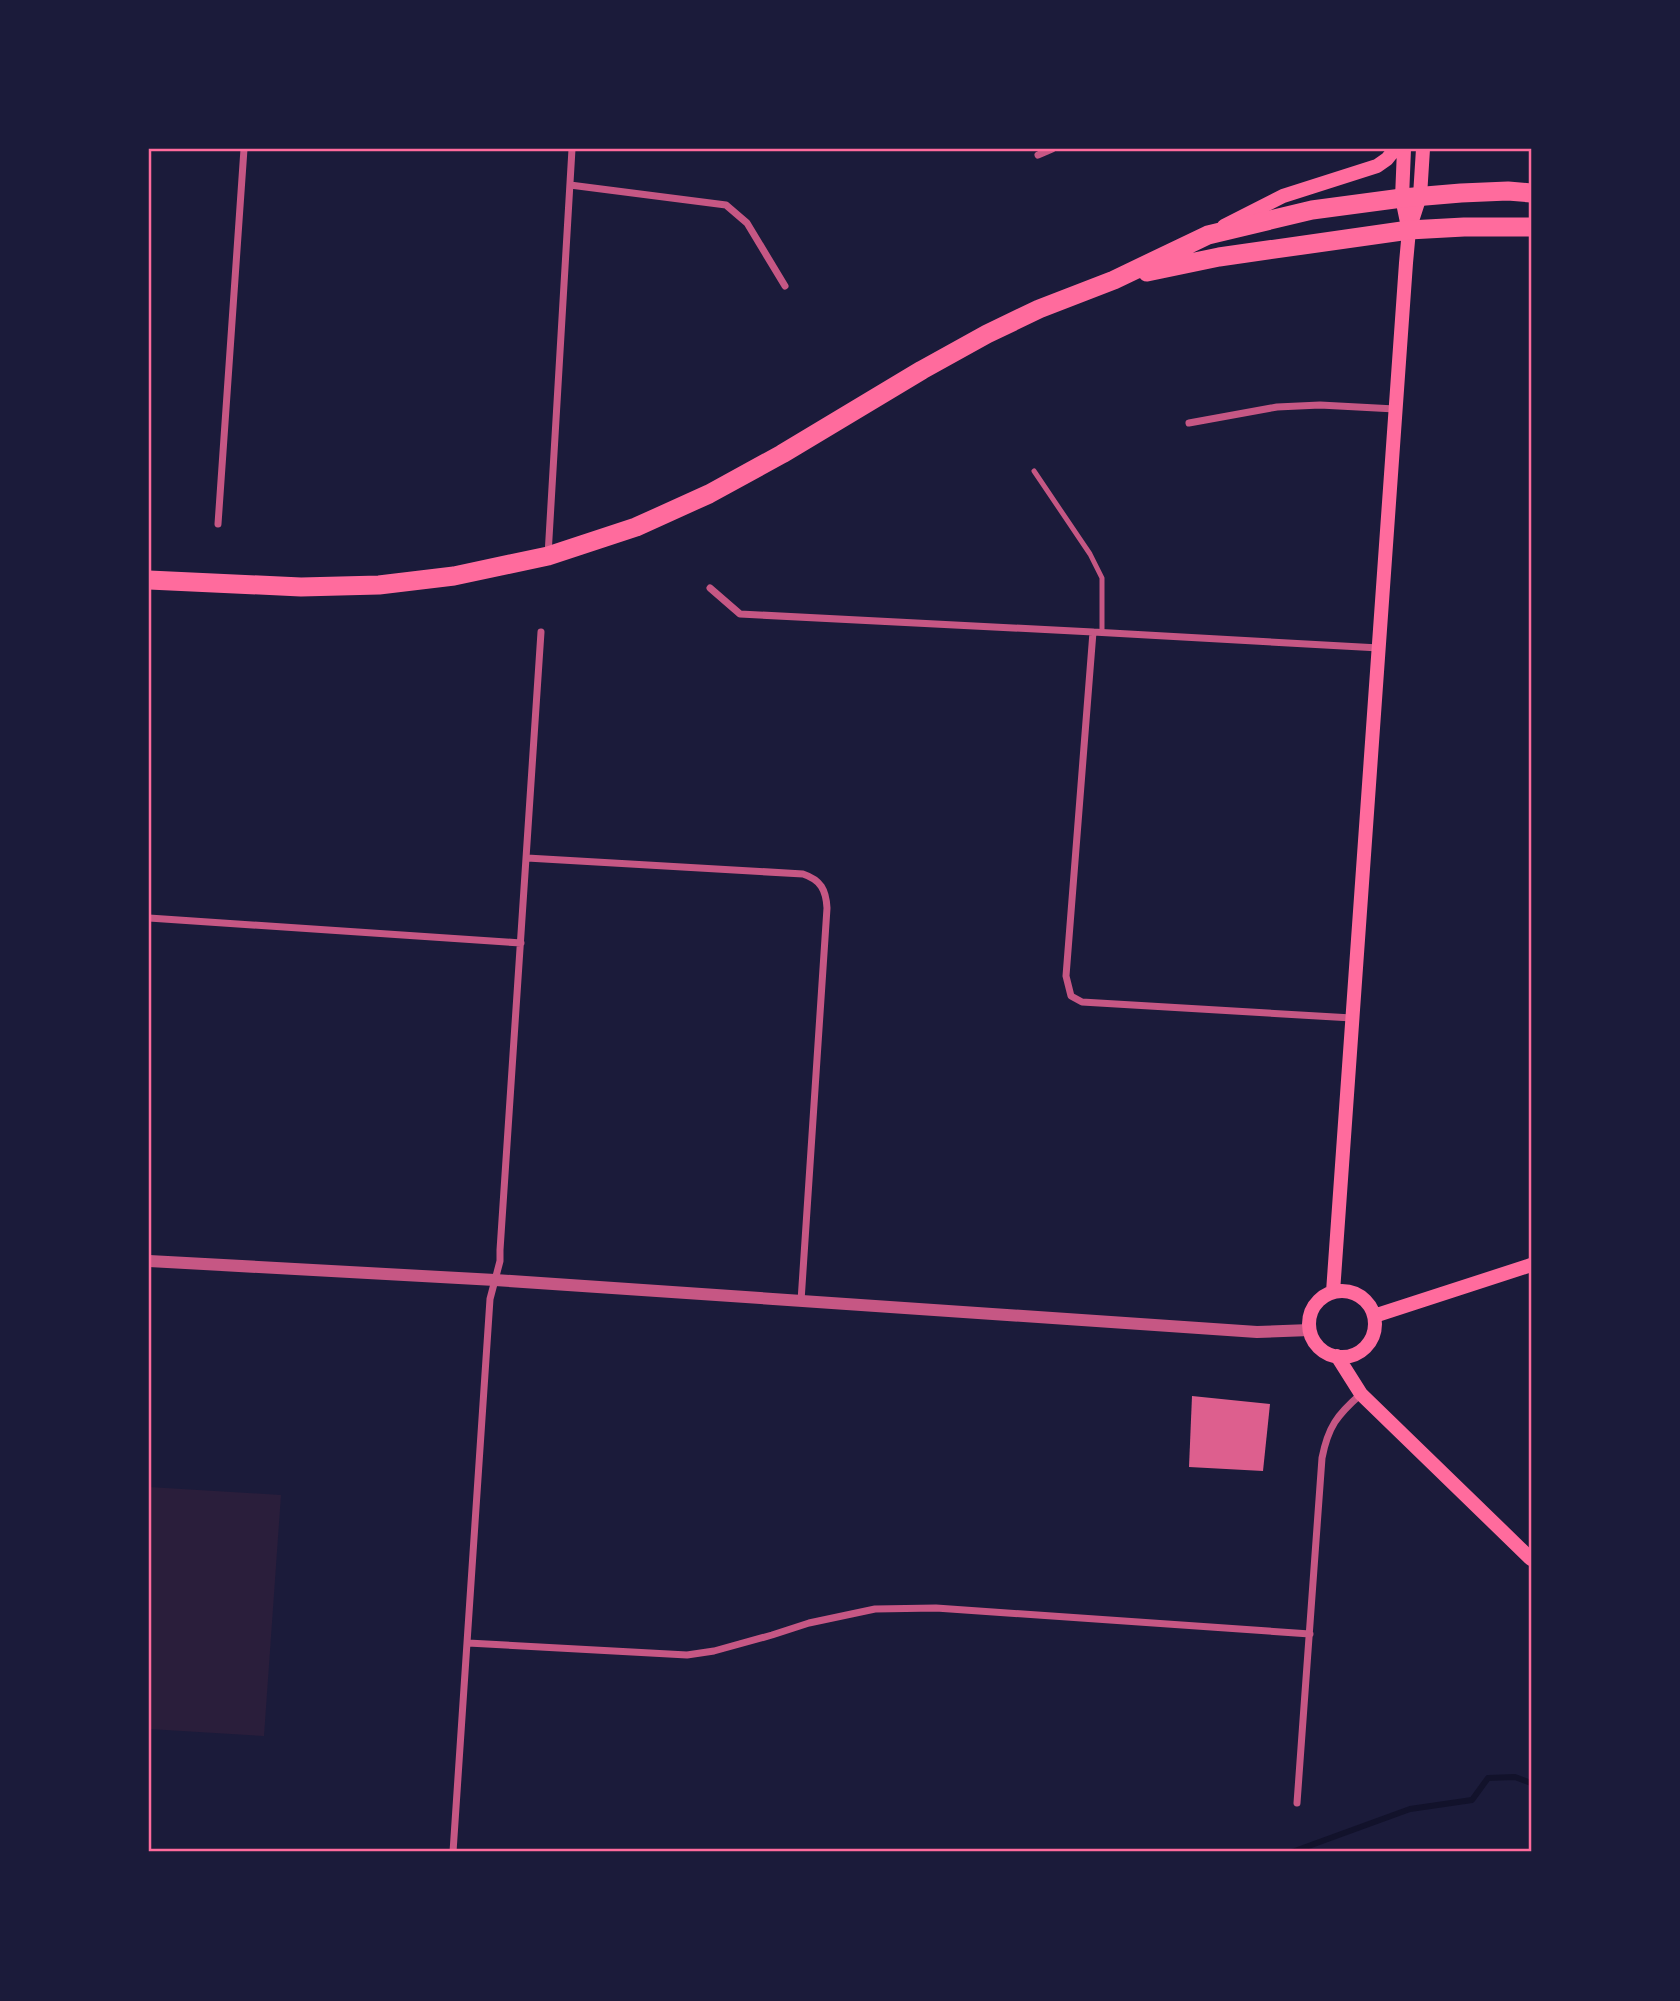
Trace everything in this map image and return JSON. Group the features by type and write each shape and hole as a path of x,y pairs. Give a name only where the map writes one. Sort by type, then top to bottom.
{"highway":[{"path":"149,580 301,587 379,585 454,576 548,556 627,530 709,494 987,334 1039,309 1114,280 1208,235 1312,210 1411,197 1496,191 1531,193"},
{"path":"1114,280 1219,257 1409,230 1531,226"}],"main road":[{"path":"1208,235 1283,196 1377,166 1395,149"},
{"path":"1404,149 1411,197"},
{"path":"1334,1292 1411,197 1423,149"},
{"path":"1374,1316 1531,1265"},
{"path":"1344,1290 1354,1293 1371,1306 1375,1325 1369,1343 1355,1354 1337,1356 1328,1353 1320,1347 1310,1330 1310,1320 1317,1302 1334,1292 1344,1290"},
{"path":"1337,1356 1361,1394 1531,1559"}],"street":[{"path":"218,524 244,149"},
{"path":"548,556 572,149"},
{"path":"1038,155 1052,149"},
{"path":"570,185 726,205 747,223 785,286"},
{"path":"1189,423 1277,407 1320,405 1395,409"},
{"path":"710,588 740,614 1379,648"},
{"path":"453,1852 489,1312 500,1261 541,632"},
{"path":"1093,632 1066,976 1071,996 1082,1002 1352,1018"},
{"path":"527,858 803,874 820,882 826,892 827,908 800,1301"},
{"path":"149,918 521,943"},
{"path":"149,1261 495,1280 1257,1332 1310,1330"},
{"path":"1297,1803 1319,1480 1326,1437 1334,1420 1361,1394"},
{"path":"468,1643 687,1655 749,1642 840,1615 875,1609 906,1608 1310,1634"}],"lane":[{"path":"1034,471 1090,554 1102,579 1102,632"}],"shaded area":[{"path":"149,1487 281,1495 264,1736 149,1729"}],"building":[{"path":"1192,1396 1270,1404 1263,1471 1189,1467"}],"waterway":[{"path":"1292,1852 1410,1809 1472,1800 1488,1778 1515,1777 1531,1783"}]}
